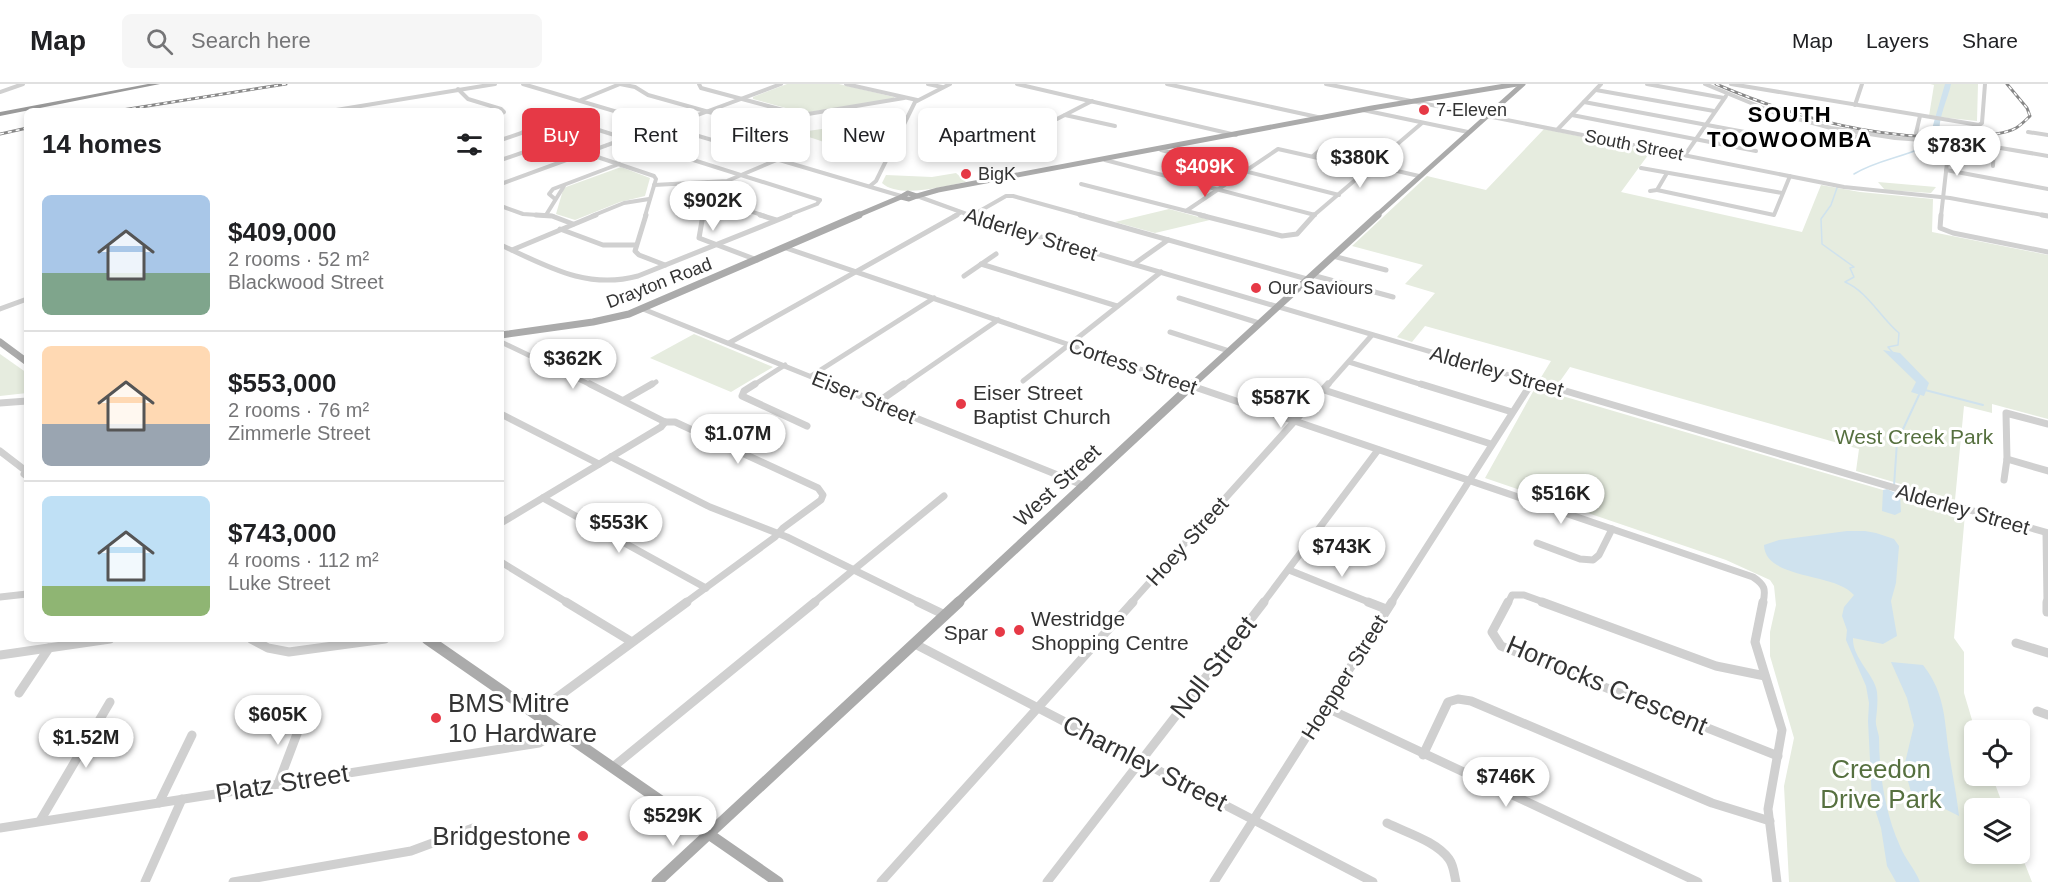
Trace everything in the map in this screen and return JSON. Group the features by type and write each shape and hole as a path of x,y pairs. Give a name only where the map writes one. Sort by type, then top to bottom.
{"highway":[{"path":"24,108 157,84"},
{"path":"2,112 24,108"}],"main road":[{"path":"1494,87 1506,84"},
{"path":"1494,87 1517,84"},
{"path":"1511,93 1517,84"},
{"path":"1511,93 1523,84"},
{"name":"Drayton Road","path":"504,335 614,319 644,309 909,196 1161,150 1410,100 1494,87"},
{"name":"West Street","path":"657,882 1277,306 1511,93"},
{"path":"0,342 24,360"},
{"path":"431,642 778,882"}],"street":[{"path":"1,92 23,84"},
{"path":"347,108 495,84"},
{"name":"Alderley Street","path":"522,84 612,109"},
{"path":"581,100 620,84 635,87 648,95 711,113"},
{"path":"699,114 781,84"},
{"path":"846,84 904,98 918,99 950,84"},
{"path":"928,84 942,87"},
{"path":"1017,84 1236,135"},
{"path":"1167,84 1322,118"},
{"name":"South Street","path":"1326,84 1844,187 1943,197 2048,216"},
{"path":"1342,87 1347,84"},
{"path":"1557,130 1601,84"},
{"path":"1647,84 1724,98 1732,95"},
{"path":"1705,84 1775,113 1860,133 1994,147 2048,156"},
{"path":"1731,84 1969,124 1982,123 1985,84"},
{"path":"1855,105 1862,84"},
{"path":"700,86 778,108"},
{"path":"458,89 468,99 495,108"},
{"path":"1596,90 1714,111"},
{"path":"850,108 904,98"},
{"path":"1685,155 1724,98"},
{"path":"870,186 876,182 918,99"},
{"path":"1057,119 1092,101"},
{"path":"1584,102 1766,136"},
{"path":"1363,110 1468,132"},
{"path":"1065,115 1115,126"},
{"path":"1572,115 1756,151"},
{"path":"1920,116 1917,133 1922,140"},
{"path":"1082,184 1291,237 1422,123"},
{"path":"504,139 522,132"},
{"path":"2028,132 2048,135"},
{"path":"1841,140 1858,136 1860,133"},
{"path":"1946,142 1949,145 1939,225 1942,230 2048,252"},
{"path":"1313,156 1326,145"},
{"path":"1993,166 1994,147"},
{"path":"1186,211 1278,149 1419,176"},
{"path":"1161,150 1339,195"},
{"path":"504,159 522,153"},
{"path":"600,158 654,176 654,185 635,251 639,255 665,265"},
{"path":"1105,160 1315,215"},
{"path":"504,246 586,280 613,282 633,278 817,204 820,200 699,161"},
{"path":"504,183 561,162"},
{"path":"654,185 727,181 773,162"},
{"name":"Alderley Street","path":"790,162 2047,533"},
{"path":"555,199 549,194 551,190 619,164"},
{"path":"1641,168 1782,193"},
{"path":"1946,170 2048,189"},
{"path":"1657,190 1667,173"},
{"path":"1650,191 1657,190 1774,215 1790,176"},
{"path":"708,182 698,235 702,240 757,260"},
{"path":"546,215 562,188 569,183"},
{"path":"971,216 1006,196 1013,196 1168,240 1393,297"},
{"path":"512,250 627,202 649,199"},
{"path":"704,201 721,202 776,220"},
{"path":"504,207 523,214 546,215 573,224"},
{"path":"729,343 960,213"},
{"path":"561,229 603,245 636,245"},
{"path":"1134,264 1168,240"},
{"name":"Cortess Street","path":"786,248 1752,577 1763,584 1766,591 1755,642 1765,676"},
{"path":"964,276 996,254"},
{"path":"1333,256 1386,270"},
{"path":"981,264 1117,306"},
{"path":"1023,381 1161,272"},
{"path":"811,376 934,298"},
{"path":"1179,298 1259,323"},
{"path":"0,309 24,300"},
{"name":"Eiser Street","path":"644,309 1085,486"},
{"path":"878,402 998,320"},
{"path":"1170,332 1229,351"},
{"name":"Hoey Street","path":"881,882 1372,335"},
{"path":"504,343 663,419 665,422 675,422 818,488 823,495 821,500 706,588 536,713"},
{"path":"1349,362 1512,412"},
{"path":"785,365 744,391 742,396 807,426"},
{"path":"624,400 656,382"},
{"name":"Hoepper Street","path":"1214,882 1532,382"},
{"path":"1324,390 1491,444"},
{"path":"0,401 24,399"},
{"path":"2004,480 2007,459 2006,413 2048,424"},
{"path":"504,416 599,464"},
{"path":"504,520 661,427 665,422"},
{"name":"Noll Street","path":"1047,882 1289,570 1377,450"},
{"path":"0,451 24,471"},
{"path":"611,457 719,511 778,533 945,615"},
{"path":"2007,459 2048,471"},
{"path":"613,767 944,496"},
{"path":"543,498 706,588"},
{"path":"1537,543 1580,559 1593,560 1599,555 1612,529"},
{"path":"2047,533 2047,612"},
{"path":"504,564 632,642"},
{"path":"1289,570 1386,609"},
{"path":"0,597 24,594"},
{"name":"Horrocks Crescent","path":"1765,676 1716,666 1524,595 1512,595 1492,632 1502,646 1778,756"},
{"path":"0,656 90,642"},
{"path":"257,642 268,648 289,652 363,642"},
{"path":"2016,643 2048,653"},
{"name":"Charnley Street","path":"915,644 1373,882"},
{"path":"19,693 49,648"},
{"path":"1765,676 1782,730 1768,809 1777,882"},
{"path":"1423,755 1448,702 1458,699 1471,701 1712,803 1770,821"},
{"path":"40,821 110,702"},
{"path":"1325,707 1403,742 1423,755 1698,882"},
{"path":"2037,711 2048,715"},
{"path":"278,784 303,718"},
{"name":"Platz Street","path":"0,828 539,743 560,730"},
{"path":"159,802 192,735"},
{"path":"146,882 182,799"},
{"path":"1387,824 1437,849 1448,858 1454,868 1455,882"},
{"path":"232,882 259,880 411,851 473,828"}],"green space":[{"path":"787,84 839,84 894,97 894,99 822,108 822,110 810,112 810,108 786,108 753,99 753,97"},
{"path":"1930,84 1978,84 1977,121 1929,116 1934,85"},
{"path":"822,129 822,141 810,138 810,131"},
{"name":"West Creek Park","path":"1544,129 1651,151 1621,192 1802,232 1821,185 1860,192 1933,199 1932,232 2048,255 2048,419 1992,404 1992,413 1964,406 1955,500 1856,471 1859,449 1570,367 1558,384 1540,379 1551,361 1425,326 1412,342 1397,337 1435,293 1405,284 1423,265 1352,246 1427,176 1486,190"},
{"path":"621,167 650,178 645,196 620,202 575,220 556,214 566,187"},
{"path":"956,173 966,182 910,191 890,188 882,183 886,175 932,177"},
{"path":"1878,182 1936,187 1931,193 1885,190"},
{"path":"1169,209 1210,220 1155,233 1115,222"},
{"path":"694,334 773,367 731,392 650,358"},
{"path":"0,354 24,371 24,393 0,396"},
{"name":"Creedon Drive Park","path":"1535,388 1965,514 1954,638 1964,652 1964,693 1972,720 1964,720 1964,786 1996,786 2000,798 1964,798 1964,864 2025,864 2032,882 1789,882 1784,786 1794,738 1770,656 1770,632 1776,605 1774,586 1770,580 1726,560 1485,478"}],"water":[{"path":"1945,84 1951,84 1941,120 1942,140 1929,139"},
{"path":"1883,350 1900,353 1929,383 1924,396 1911,392 1916,382"},
{"path":"1887,489 1900,495 1901,512 1895,515 1882,511 1883,490"},
{"path":"1847,531 1876,533 1894,539 1899,546 1896,583 1891,601 1897,636 1883,644 1853,638 1856,652 1877,692 1876,726 1884,793 1890,820 1902,851 1920,882 1896,882 1887,866 1881,828 1872,800 1869,703 1866,686 1846,640 1847,630 1842,616 1844,607 1854,595 1832,582 1788,570 1776,564 1767,556 1764,545 1779,540"},
{"path":"1891,662 1923,665 1931,676 1941,699 1959,816 1911,792 1904,767 1914,725 1907,698"}],"waterway":[{"path":"1854,174 1922,148"},
{"path":"1838,185 1831,205 1821,219 1822,244 1854,267 1850,268 1854,277 1845,282 1867,298 1899,333 1898,345 1888,347 1894,354"},
{"path":"1925,390 1983,405"},
{"path":"1894,486 1897,442 1919,395"}],"railway":[{"path":"135,108 286,84"},
{"path":"1716,84 1777,107 1840,125 1873,131 1938,137 1994,134 2020,125 2030,116 2027,108 2007,84"},
{"path":"0,134 24,129"}],"place":[{"name":"7-Eleven","path":"1424,110"},
{"name":"BigK","path":"966,174"},
{"name":"Our Saviours","path":"1256,288"},
{"name":"Eiser Street Baptist Church","path":"961,404"},
{"name":"Westridge Shopping Centre","path":"1019,630"},
{"name":"Spar","path":"1000,632"},
{"name":"BMS Mitre 10 Hardware","path":"436,718"},
{"name":"Bridgestone","path":"583,836"}],"district":[{"name":"SOUTH TOOWOOMBA","path":"1790,126"}]}
